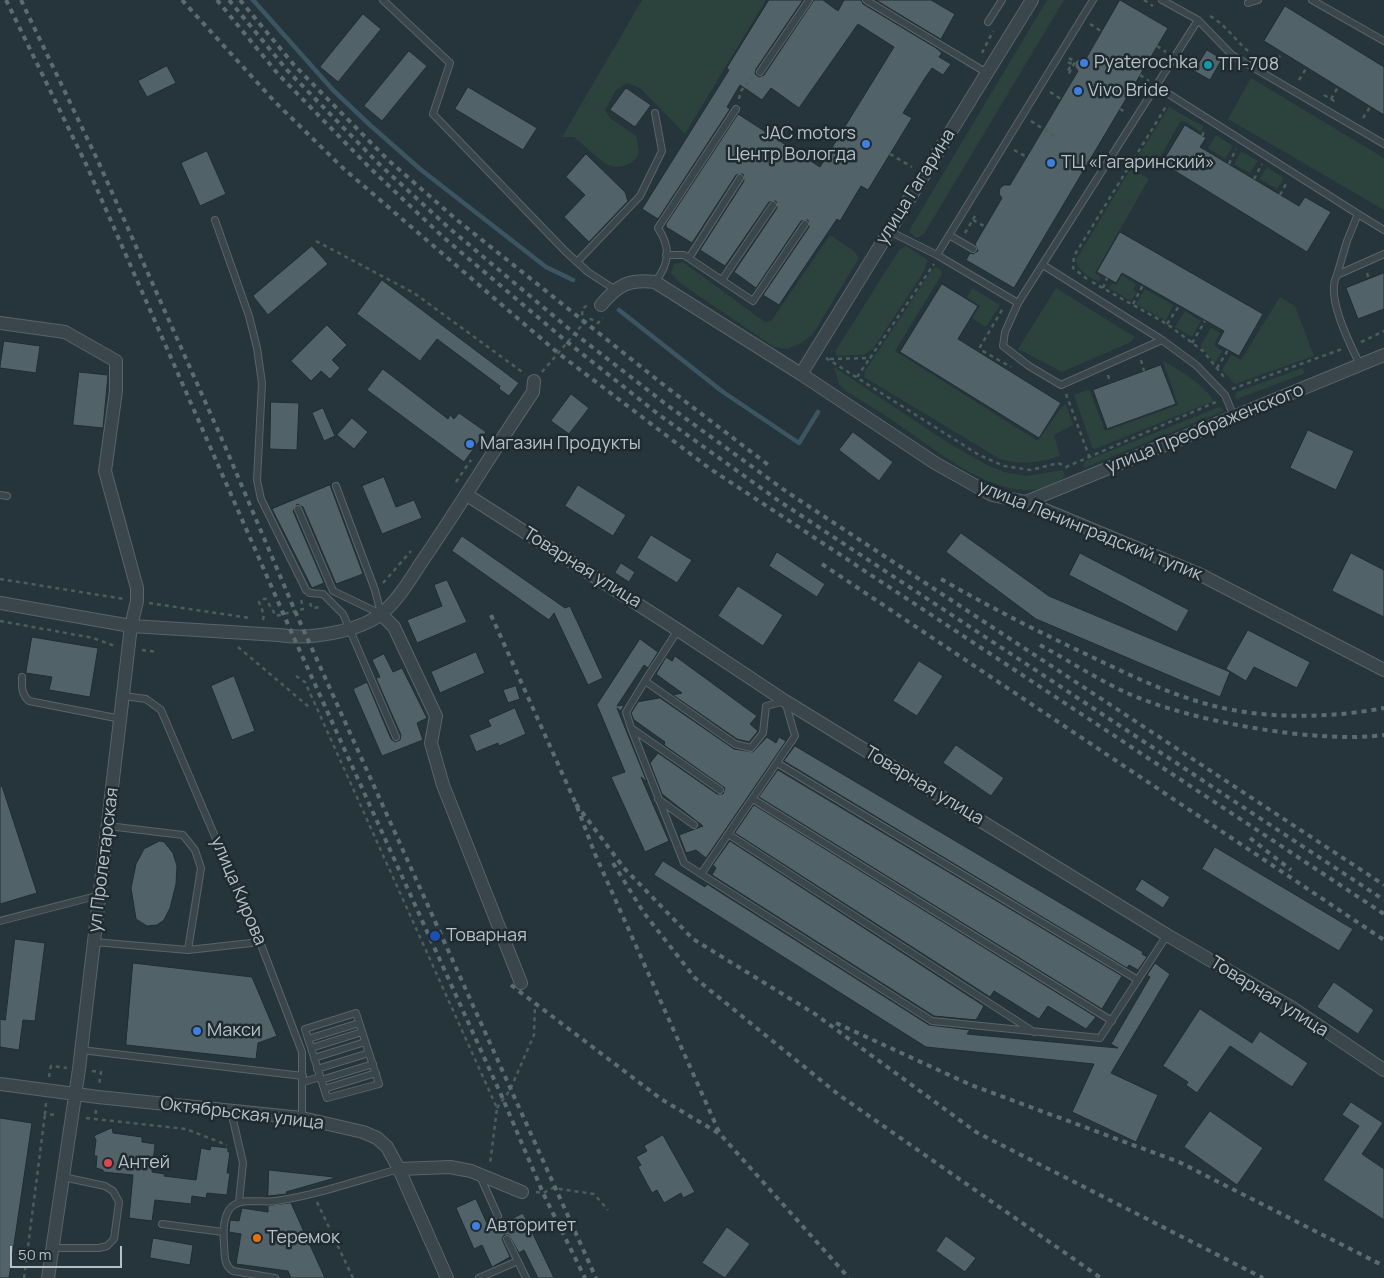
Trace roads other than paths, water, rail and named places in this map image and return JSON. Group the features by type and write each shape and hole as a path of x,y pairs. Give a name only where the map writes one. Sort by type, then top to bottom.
{"street":[{"name":"улица Гагарина","path":"801,374 1032,0"},
{"path":"601,305 614,289 636,280 655,282"},
{"name":"улица Ленинградский тупик","path":"655,282 801,374 936,463 992,495 1026,502 1201,575 1384,670"},
{"name":"ул Пролетарская","path":"0,323 65,332 116,362 116,390 105,471 137,588 137,602 131,626 79,1069 48,1278"},
{"name":"улица Преображенского","path":"1026,502 1235,418 1384,355"},
{"path":"0,603 131,626 279,635 294,638 350,629 380,614 402,591 467,495 533,392 534,381"},
{"name":"Товарная улица","path":"467,495 785,701 1167,935 1291,1007 1384,1070"},
{"path":"380,614 394,627 436,716 431,743 443,785 521,983"},
{"name":"Октябрьская улица","path":"0,1084 98,1097 231,1109 302,1118 363,1132 377,1138 386,1147 399,1169 447,1278"},
{"path":"399,1169 450,1167 484,1177 522,1192"}],"lane":[{"path":"383,0 450,63 433,114 577,262 614,289"},
{"path":"760,72 808,0"},
{"path":"866,0 987,73"},
{"path":"988,22 1002,0"},
{"path":"937,255 1093,0"},
{"path":"1162,0 1198,20 1232,55 1384,144"},
{"path":"1248,3 1258,0"},
{"path":"1312,0 1384,41"},
{"path":"1162,340 1061,385 1029,366 1004,346 1005,332 1018,303 1153,84 1198,20"},
{"path":"1153,84 1384,230"},
{"path":"655,282 664,270 668,243 658,228 736,109"},
{"path":"577,262 640,196 662,151 655,113"},
{"path":"689,258 740,178"},
{"path":"722,280 773,205"},
{"path":"1358,214 1346,241 1337,275 1332,284 1335,303 1360,365"},
{"path":"215,220 249,316 257,348 262,383 257,480 261,499 306,590 310,593 323,594 343,614 396,737"},
{"path":"666,254 684,255 753,301 805,224"},
{"path":"889,231 937,255 1018,303"},
{"path":"949,235 973,249"},
{"path":"1337,275 1384,254"},
{"path":"1042,265 1162,340 1196,366 1224,395 1235,418"},
{"path":"336,486 376,590 380,614"},
{"path":"298,509 333,591 380,614"},
{"path":"678,630 626,712 684,863 932,1021 1100,1038 1167,935"},
{"path":"22,677 24,697 29,701 121,719"},
{"path":"646,681 735,744 751,748 763,733 766,706 785,701 796,736 701,874"},
{"name":"улица Кирова","path":"124,696 146,699 161,710 260,942 302,1052 302,1118"},
{"path":"631,728 720,790"},
{"path":"777,763 1138,980"},
{"path":"658,798 694,825"},
{"path":"753,799 1112,1021"},
{"path":"108,826 183,835 195,850 200,868 188,950"},
{"path":"728,834 1035,1032"},
{"path":"0,921 100,895"},
{"path":"94,942 188,950 260,942"},
{"path":"356,1013 362,1032 379,1084 327,1098 305,1029 356,1013"},
{"path":"308,1039 360,1023"},
{"path":"302,1052 362,1032"},
{"path":"314,1058 365,1042"},
{"path":"81,1050 303,1079 320,1079 373,1064"},
{"path":"317,1069 369,1053"},
{"path":"324,1089 376,1073"},
{"path":"231,1109 243,1163 240,1202"},
{"path":"275,1278 233,1271 228,1268 225,1262 223,1232 227,1212 240,1202 275,1202 399,1169"},
{"path":"53,1248 99,1248 107,1246 114,1239 119,1202 114,1191 105,1186 63,1177"},
{"path":"484,1177 498,1216"},
{"path":"162,1224 223,1232"},
{"path":"507,1238 526,1278"},
{"path":"480,1278 518,1260"}],"waterway":[{"path":"253,0 333,90 420,169 546,267 573,280"},
{"path":"619,310 723,392 799,443 818,412"}],"railway":[{"path":"6,0 86,164 294,638 503,1099 543,1193 585,1278"},
{"path":"21,0 98,161 224,444 295,611 596,1278"},
{"path":"182,0 275,102 344,169 558,353 709,468 1384,914"},
{"path":"217,0 278,74 371,169 443,237 566,341 658,414 779,501 1384,900"},
{"path":"229,0 287,70 379,164 449,228 574,333 667,405 787,492 1384,885"},
{"path":"240,0 294,65 387,159 457,220 665,386 771,467"},
{"path":"822,564 1384,940"},
{"path":"941,579 997,610 1073,648 1144,681 1196,701 1251,713 1289,716 1328,715 1384,708"},
{"path":"491,615 720,1134"},
{"path":"1040,645 1127,693 1184,713 1253,728 1289,733 1356,737 1384,735"},
{"path":"576,804 624,868 693,939 815,1014 976,1132 1263,1278"},
{"path":"1250,838 1291,870"},
{"path":"613,863 644,913 695,978 839,1095 1101,1278"},
{"path":"511,985 661,1099 720,1134 849,1278"},
{"path":"836,1023 971,1085 1179,1162 1384,1266"}],"place":[{"name":"Pyaterochka","path":"1084,63"},
{"name":"ТП-708","path":"1208,65"},
{"name":"Vivo Bride","path":"1078,91"},
{"name":"JAC motors Центр Вологда","path":"866,144"},
{"name":"ТЦ «Гагаринский»","path":"1051,163"},
{"name":"Магазин Продукты","path":"470,444"},
{"name":"Товарная","path":"435,936"},
{"name":"Макси","path":"197,1031"},
{"name":"Антей","path":"108,1163"},
{"name":"Авторитет","path":"476,1226"},
{"name":"Теремок","path":"257,1238"}]}
